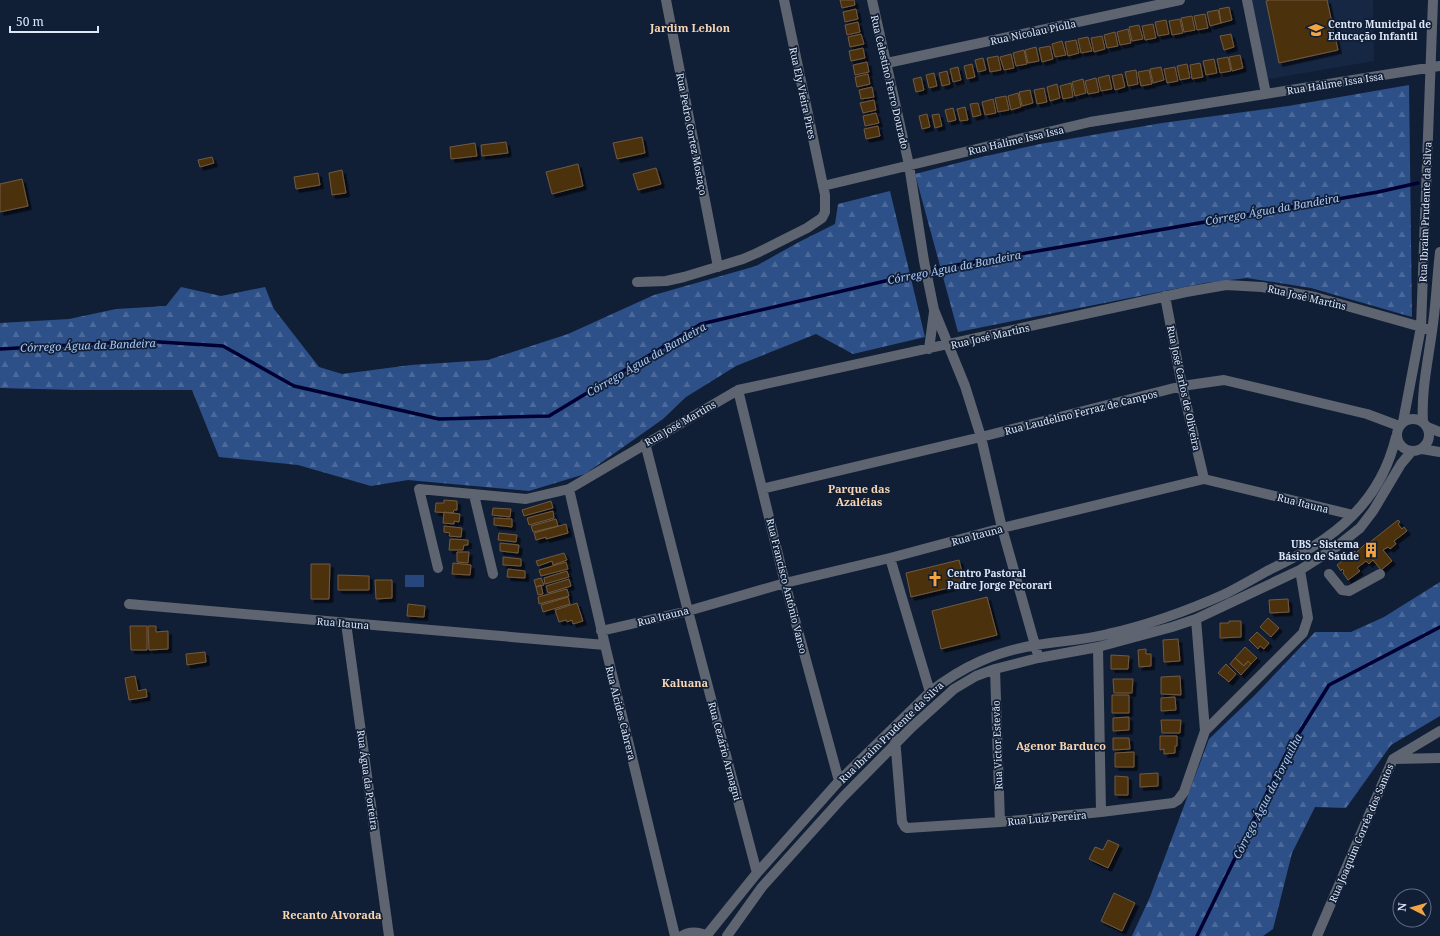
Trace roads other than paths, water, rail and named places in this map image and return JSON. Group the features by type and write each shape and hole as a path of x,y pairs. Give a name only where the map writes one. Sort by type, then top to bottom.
{"street":[{"name":"Rua Pedro Cortez Mostaço","path":"666,0 718,267"},
{"name":"Rua Ely Vieira Pires","path":"784,0 822,186"},
{"name":"Rua Celestino Ferro Dourado","path":"872,0 909,165 924,261 934,310"},
{"name":"Rua Nicolau Piolla","path":"887,63 1180,0"},
{"path":"1247,0 1266,94"},
{"name":"Rua Ibraim Prudente da Silva","path":"1401,424 1420,327 1436,67 1433,0"},
{"name":"Rua Halime Issa Issa","path":"822,186 1090,122 1436,67"},
{"path":"637,282 666,281 718,267 758,253 822,218 826,212 826,204 822,186"},
{"name":"Rua Ibraim Prudente da Silva","path":"1425,424 1422,409 1440,252"},
{"name":"Rua José Martins","path":"438,568 419,489 526,499 569,489 738,390 949,345 1165,296 1226,285 1262,287 1315,297 1432,330"},
{"name":"Rua José Carlos de Oliveira","path":"1165,296 1182,386 1204,479"},
{"path":"934,310 965,386 981,437 1002,528 1036,645 1038,658"},
{"path":"929,349 934,310"},
{"name":"Rua Laudelino Ferraz de Campos","path":"762,489 981,437 1182,386 1224,380 1367,414 1401,424"},
{"name":"Rua Francisco Antônio Vanso","path":"738,390 785,583 839,781"},
{"path":"1440,432 1413,419 1401,424 1396,437 1401,447 1406,451 1411,452 1422,449 1440,452"},
{"path":"1422,449 1428,442 1429,431 1425,424"},
{"name":"Rua Ibraim Prudente da Silva","path":"707,936 757,873 839,781 930,692 956,673 969,666 1008,652 1036,645 1108,634 1150,623 1190,609 1226,593 1296,557 1330,535 1353,515 1375,487 1382,475 1396,437"},
{"name":"Rua Cezário Armagni","path":"645,444 757,873"},
{"name":"Rua Ibraim Prudente da Silva","path":"727,936 762,886 843,797 896,742 954,689 976,676 995,669 1038,658 1098,647 1151,634 1196,619 1300,570 1336,547 1360,528 1373,511 1401,464 1411,452"},
{"name":"Rua Itauna","path":"601,631 688,611 785,583 1204,479 1353,515"},
{"name":"Rua Alcides Cabrera","path":"569,489 604,645 675,936"},
{"path":"474,495 493,574"},
{"path":"890,558 930,692"},
{"path":"1204,731 1303,632 1308,618 1300,570"},
{"path":"1330,574 1342,590 1349,591 1380,574"},
{"name":"Rua Itauna","path":"129,604 604,645"},
{"path":"1196,619 1204,731"},
{"name":"Rua Água da Porteira","path":"346,623 389,936"},
{"path":"1098,647 1101,812"},
{"name":"Rua Victor Estevão","path":"995,669 1000,822"},
{"path":"894,727 896,742"},
{"name":"Rua Luiz Pereira","path":"896,742 902,822 905,827 910,828 1000,822 1168,805 1178,800 1184,792 1204,731"},
{"name":"Rua Joaquim Corrêa dos Santos","path":"1317,936 1393,759 1440,731"},
{"path":"1393,759 1440,758"},
{"path":"682,936 692,933 707,936"}],"waterway":[{"name":"Córrego Água da Bandeira","path":"0,349 144,341 223,346 294,386 439,419 549,416 701,324 945,267 1378,192 1418,183"},
{"name":"Córrego Água da Forquilha","path":"1197,936 1286,754 1329,685 1440,627"}],"place":[{"name":"Centro Municipal de Educação Infantil","path":"1316,30"},
{"name":"UBS - Sistema Básico de Saúde","path":"1371,550"},
{"name":"Centro Pastoral Padre Jorge Pecorari","path":"935,579"}],"district":[{"name":"Jardim Leblon","path":"690,27"},
{"name":"Parque das Azaléias","path":"859,494"},
{"name":"Kaluana","path":"685,682"},
{"name":"Agenor Barduco","path":"1061,745"},
{"name":"Recanto Alvorada","path":"332,914"}]}
